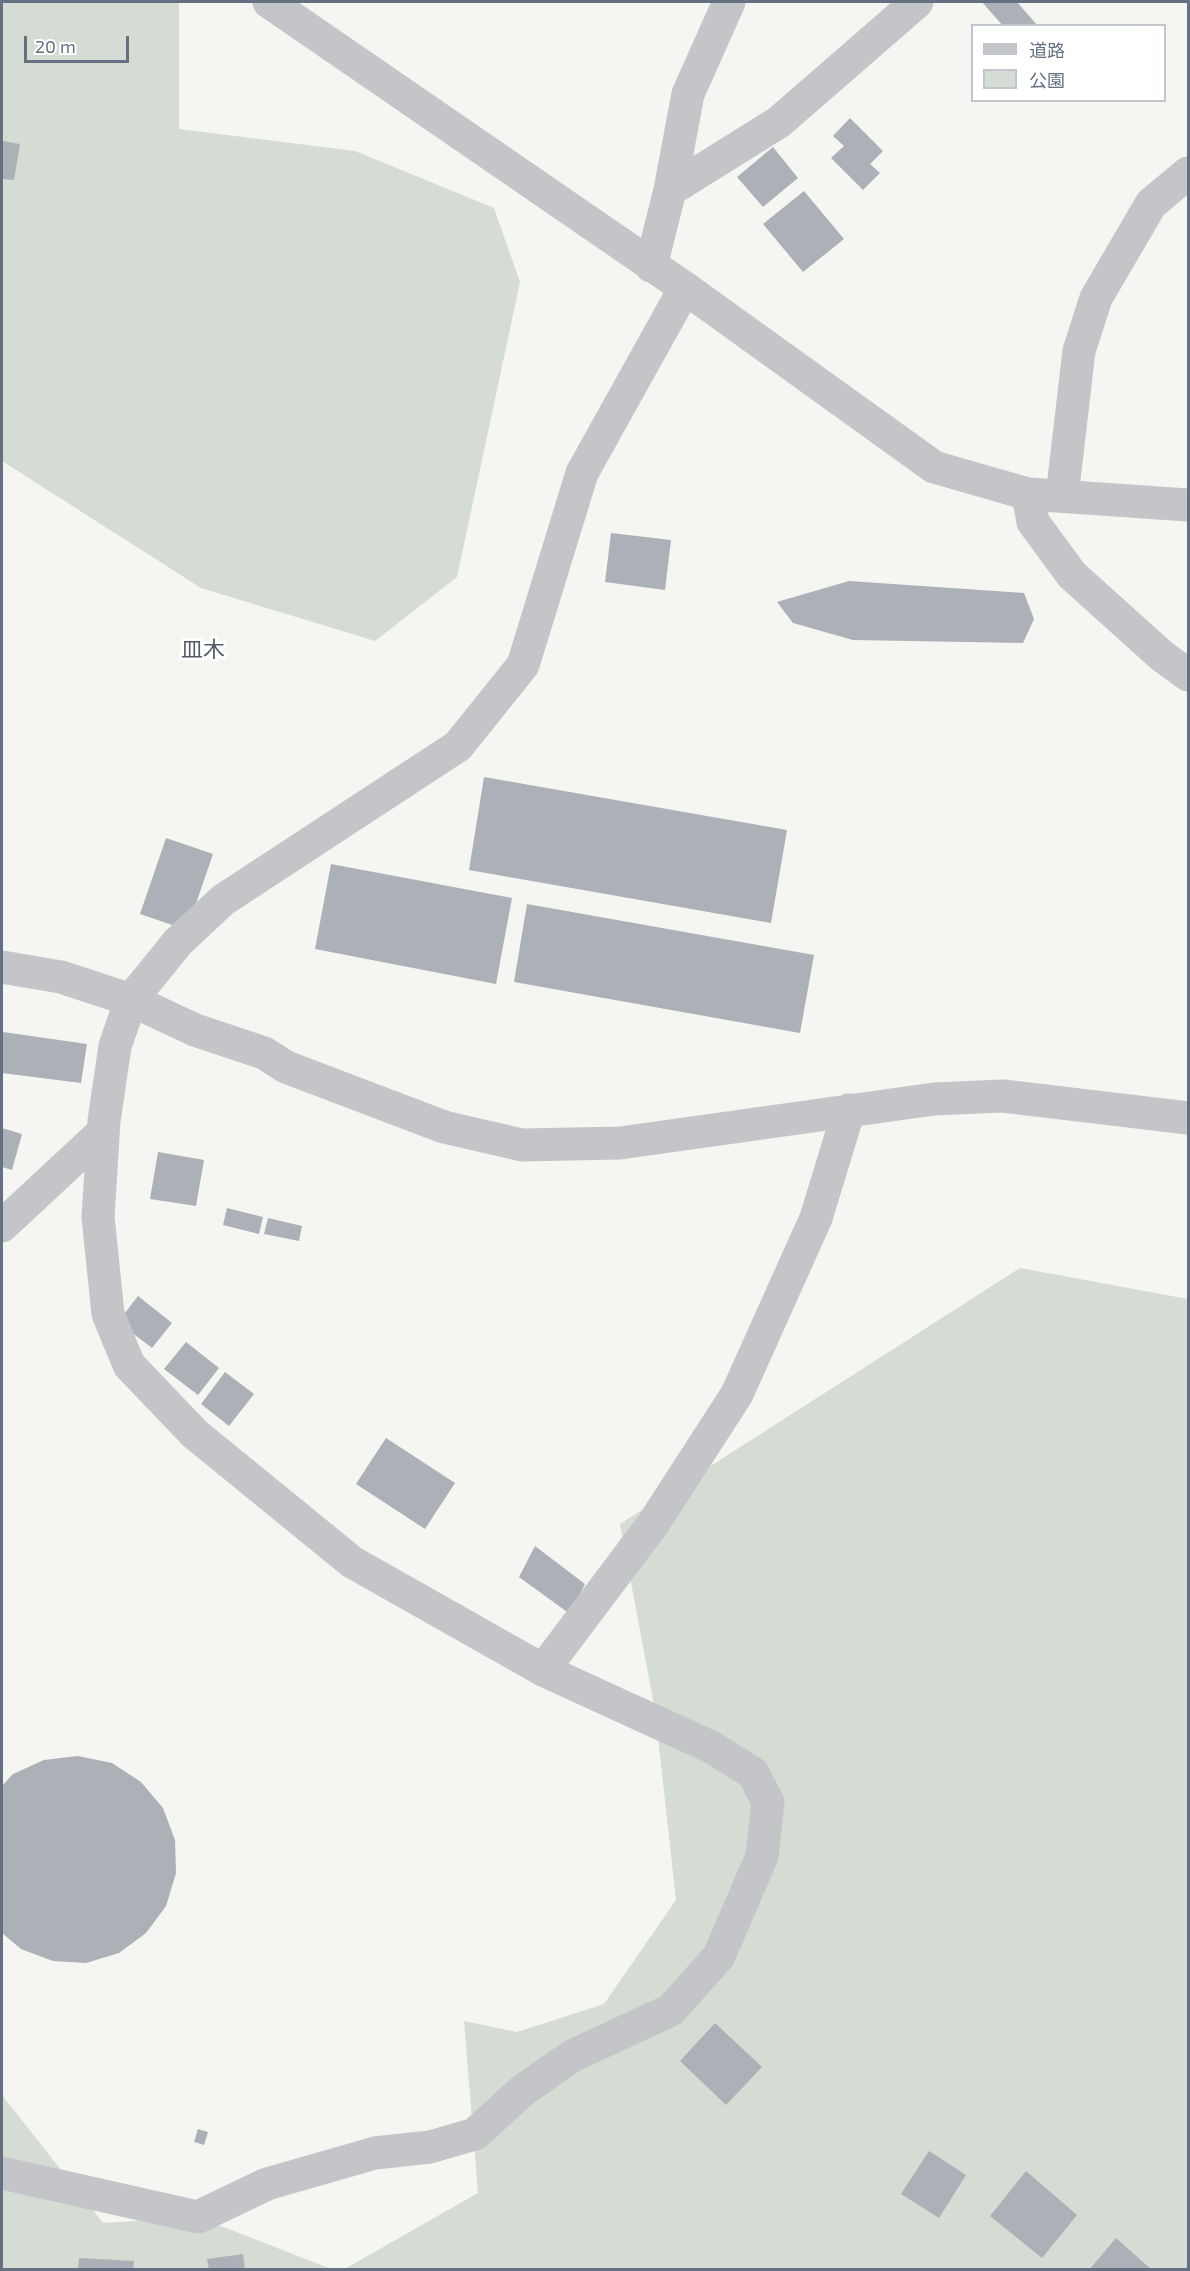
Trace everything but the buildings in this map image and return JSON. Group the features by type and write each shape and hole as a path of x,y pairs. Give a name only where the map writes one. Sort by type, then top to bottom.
{"street":[{"path":"269,2 685,288 934,467 1028,495 1188,505"},
{"path":"651,266 670,190 688,94 729,2"},
{"path":"670,190 779,122 917,2"},
{"path":"1062,496 1079,351 1096,298 1151,204 1188,173"},
{"path":"2,2173 198,2217 267,2184 375,2153 430,2147 475,2134 522,2091 572,2056 671,2010 719,1956 762,1856 768,1802 753,1773 711,1748 543,1670 352,1562 195,1434 129,1365 108,1314 98,1217 103,1132 115,1046 131,1000 178,942 224,900 458,746 523,665 582,473 685,288"},
{"path":"1028,495 1033,522 1072,575 1162,656 1188,675"},
{"path":"2,967 61,977 131,1000 195,1030 264,1053 286,1067 444,1127 522,1145 620,1143 934,1099 1003,1096 1188,1118"},
{"path":"543,1670 653,1524 737,1394 816,1218 849,1110"},
{"path":"2,1226 103,1132"}],"green space":[{"path":"2,2 179,2 179,129 355,151 494,208 520,282 457,577 375,641 201,588 2,461"},
{"path":"1020,1268 1188,1299 1188,2269 343,2270 478,2193 464,2021 517,2032 604,2004 676,1900 655,1710 620,1524"},
{"path":"2,2095 103,2223 198,2217 331,2269 2,2269"}],"district":[{"name":"皿木","path":"203,650"}]}
